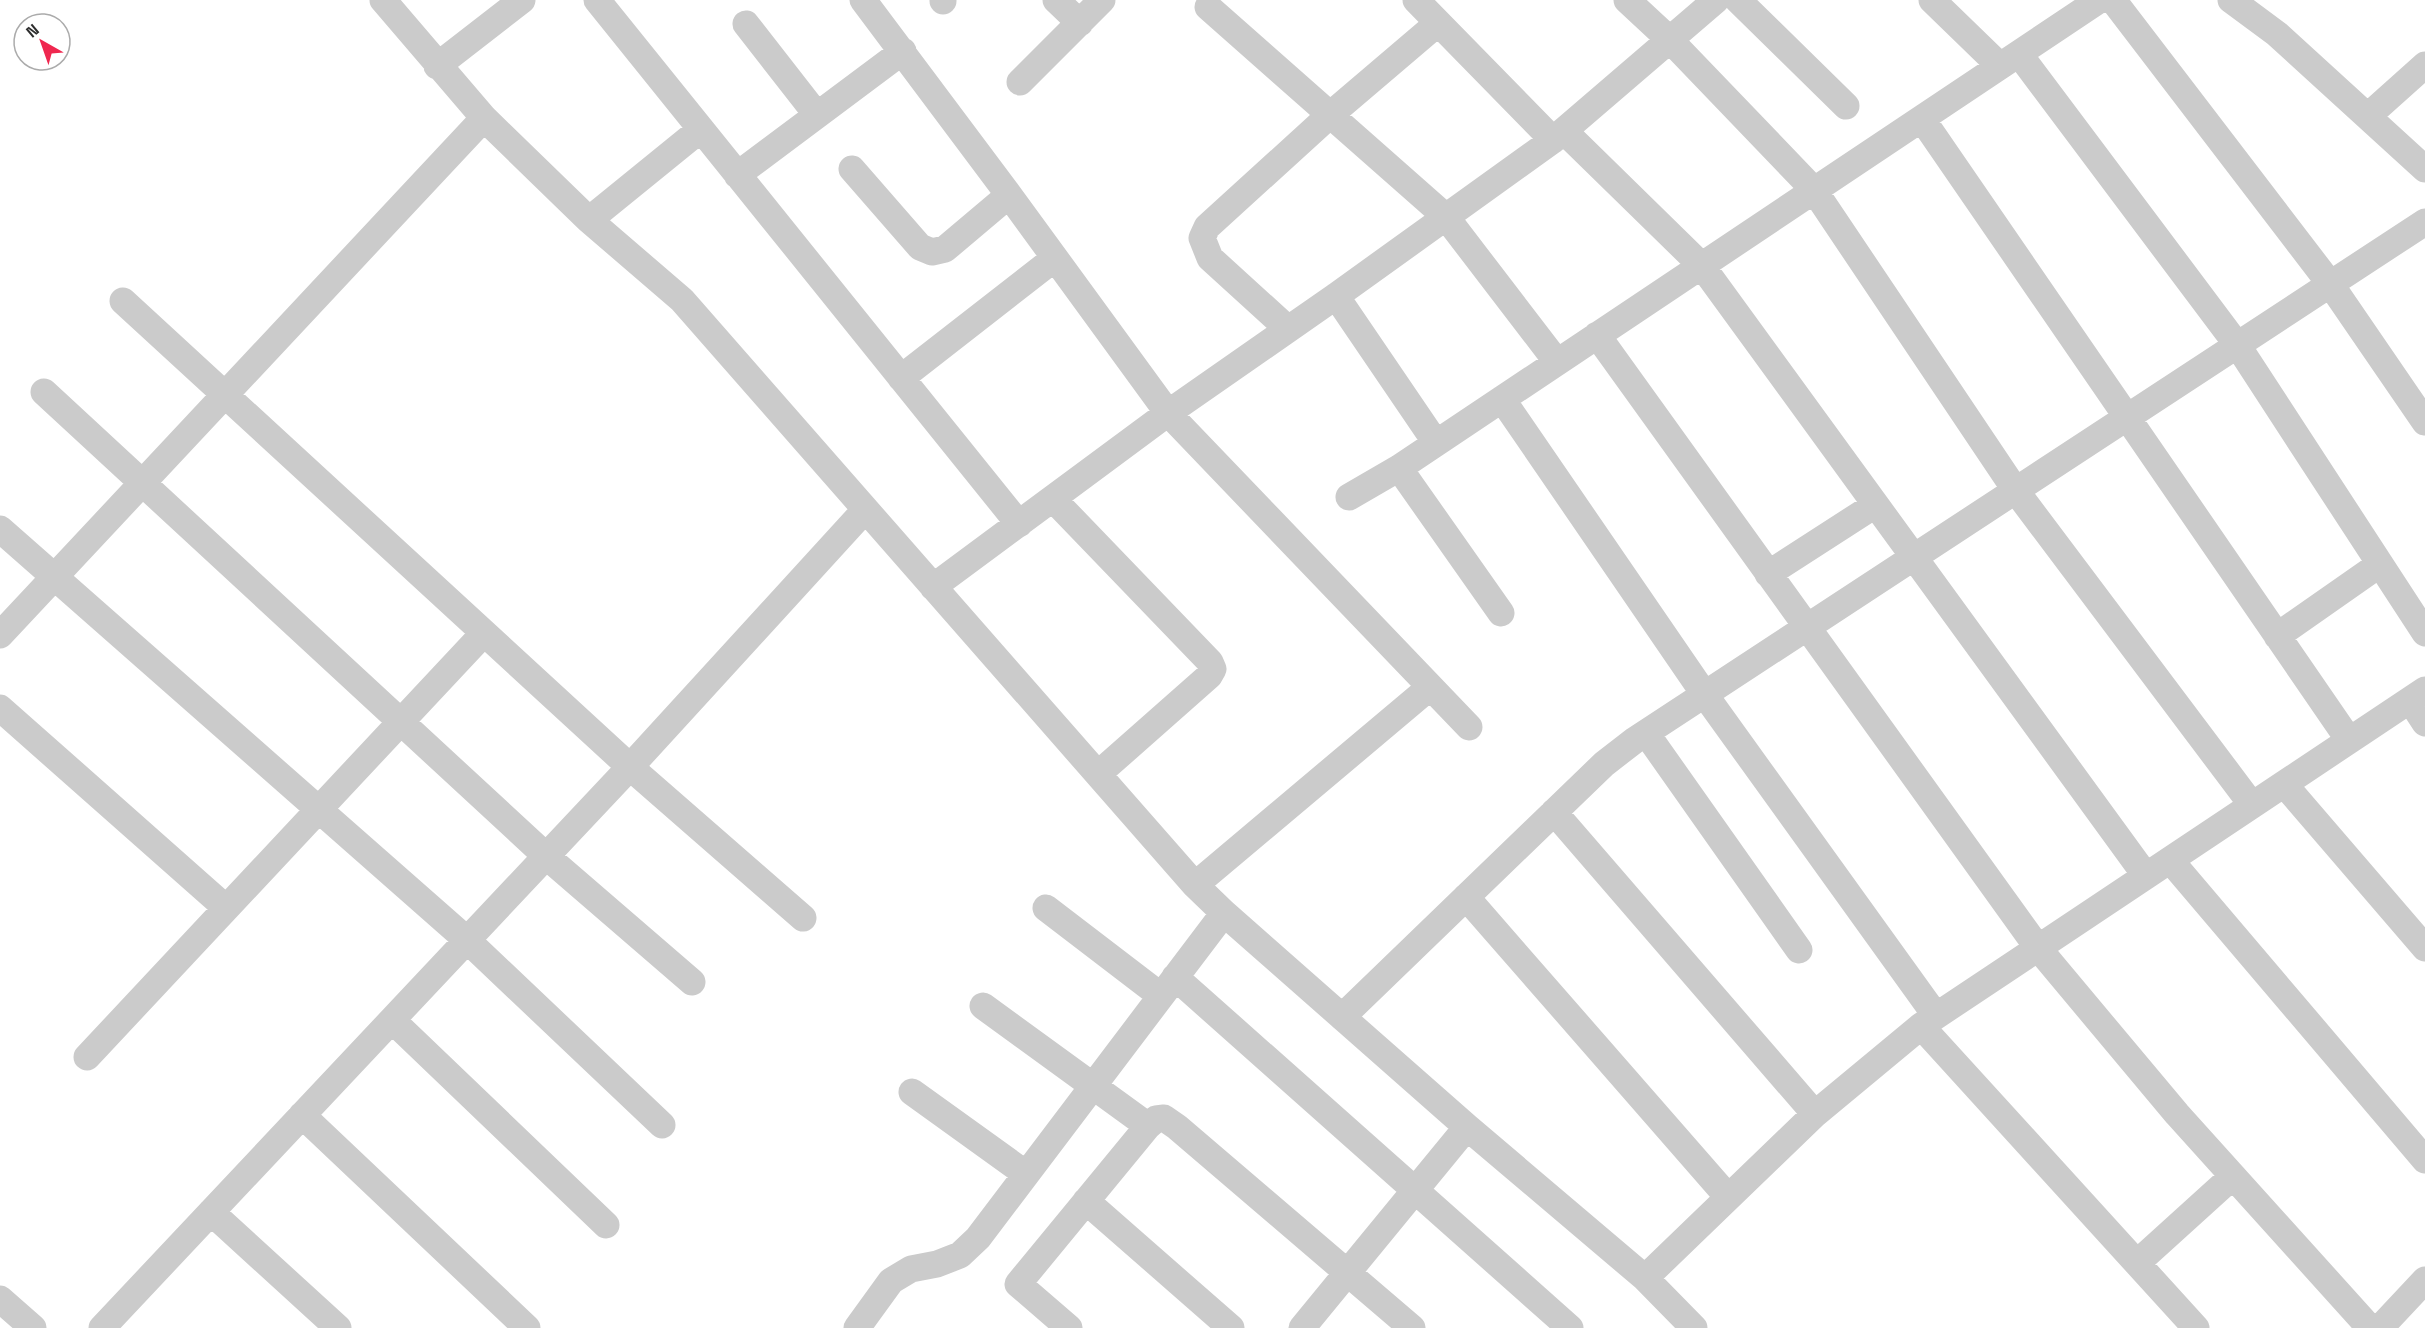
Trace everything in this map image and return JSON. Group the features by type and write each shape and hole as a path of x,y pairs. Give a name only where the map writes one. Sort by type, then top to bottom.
{"street":[{"path":"383,0 437,66 484,118 589,220 682,300 1195,885 1342,1017 1645,1278 1694,1328"},
{"path":"437,66 522,0"},
{"path":"597,0 1019,524"},
{"path":"863,0 903,51 1168,412 1469,727"},
{"path":"1056,0 1080,23"},
{"path":"1020,82 1102,0"},
{"path":"1416,0 1559,136 1702,266 2146,876"},
{"path":"1626,0 1670,40 1814,190 2016,491 2253,805"},
{"path":"933,587 1168,412 1336,296 1559,136 1716,0"},
{"path":"1738,0 1846,106"},
{"path":"1932,0 2009,60 2238,346 2425,633"},
{"path":"1349,497 1399,468 2099,0"},
{"path":"2113,0 2331,285 2425,422"},
{"path":"2231,0 2277,34 2425,169"},
{"path":"1208,7 1446,217 1557,362"},
{"path":"1288,329 1210,258 1202,238 1207,227 1330,115 1438,23"},
{"path":"746,24 817,115"},
{"path":"738,175 903,51"},
{"path":"2368,116 2425,65"},
{"path":"0,635 484,118"},
{"path":"1922,119 2126,419 2349,740"},
{"path":"589,220 701,129"},
{"path":"852,169 920,247 932,252 945,249 1009,195"},
{"path":"1342,1017 1604,764 1646,733 2425,222"},
{"path":"902,378 1055,258"},
{"path":"1336,296 1436,442"},
{"path":"123,302 630,767 803,918"},
{"path":"1597,335 2038,948 2177,1114 2370,1328"},
{"path":"44,392 546,856 692,982"},
{"path":"1502,399 1929,1021 2055,1174 2196,1328"},
{"path":"1399,468 1501,613"},
{"path":"1053,499 1210,662 1213,669 1209,676 1098,774"},
{"path":"1768,574 1875,505"},
{"path":"102,1328 630,767 865,510"},
{"path":"0,529 467,940 662,1125"},
{"path":"2277,636 2380,564"},
{"path":"87,1057 484,633"},
{"path":"1195,885 1430,688"},
{"path":"1645,1278 1815,1114 1929,1021 2418,695 2425,723"},
{"path":"0,708 226,908"},
{"path":"1646,733 1799,950"},
{"path":"2284,784 2425,948"},
{"path":"1554,812 1815,1114"},
{"path":"2170,860 2425,1160"},
{"path":"1466,897 1728,1197"},
{"path":"1046,908 1168,986 1415,1190 1570,1328"},
{"path":"867,1324 891,1281 911,1269 937,1264 960,1255 978,1238 1224,913"},
{"path":"983,1006 1148,1126"},
{"path":"392,1020 606,1225"},
{"path":"912,1092 1026,1174"},
{"path":"302,1115 527,1328"},
{"path":"1069,1328 1018,1284 1148,1126 1156,1119 1164,1118 1177,1126 1412,1328"},
{"path":"1302,1328 1467,1126"},
{"path":"2137,1263 2233,1176"},
{"path":"1086,1201 1231,1328"},
{"path":"211,1212 338,1328"},
{"path":"2380,1328 2425,1280"},
{"path":"0,1299 33,1328"}]}
